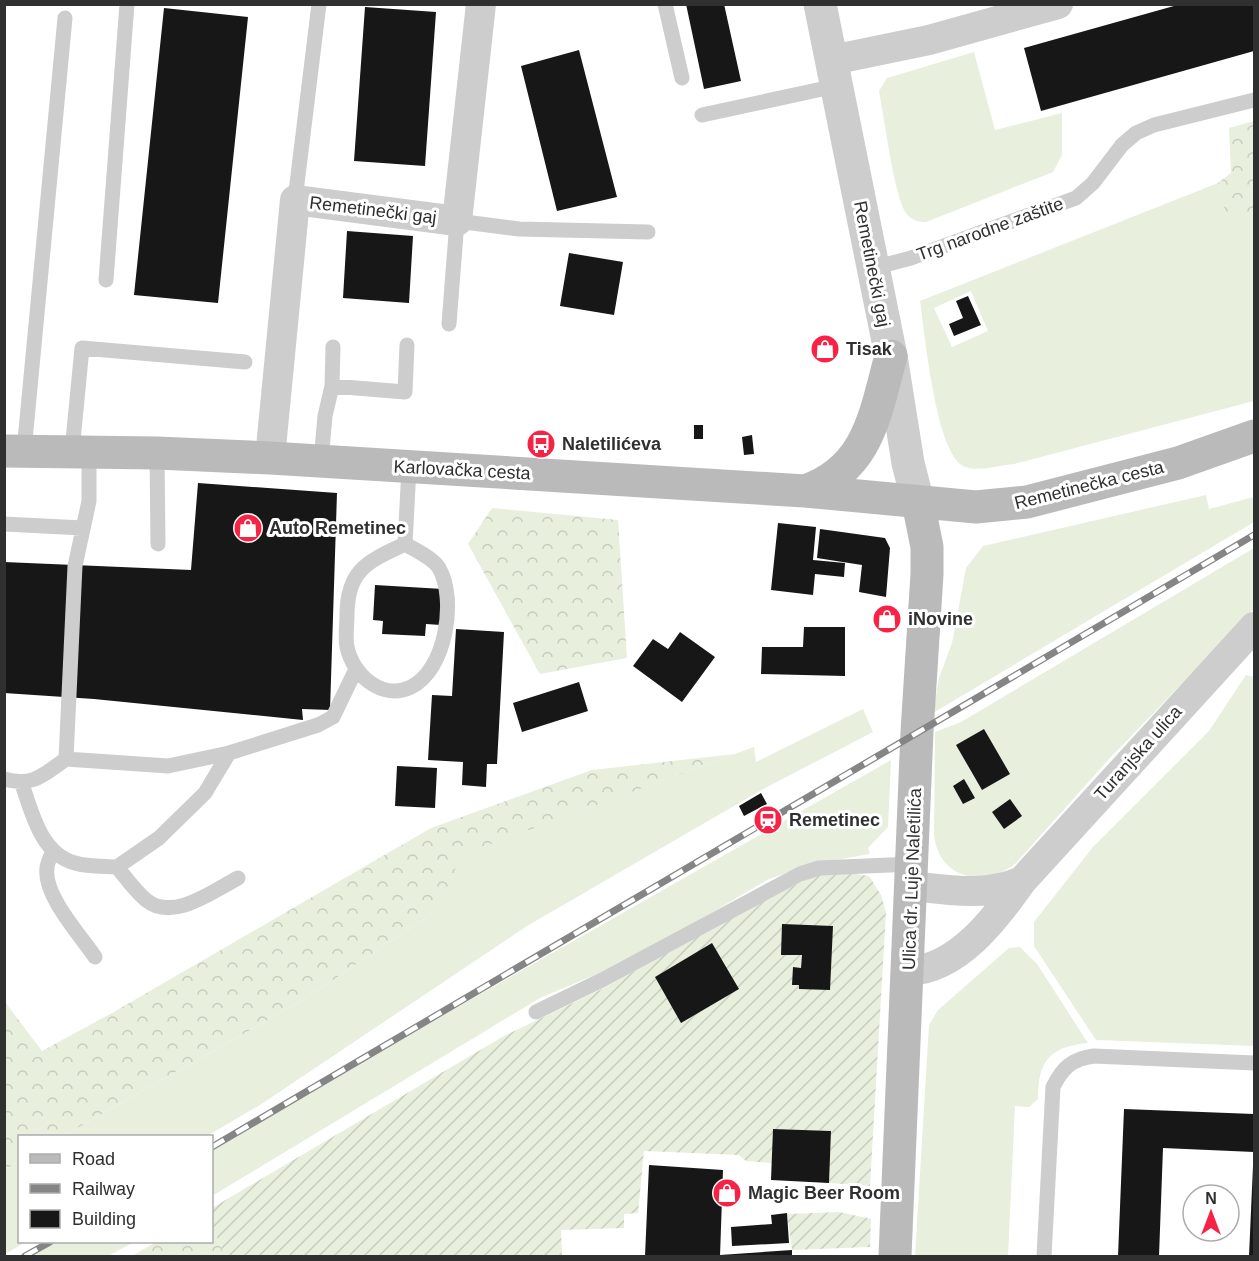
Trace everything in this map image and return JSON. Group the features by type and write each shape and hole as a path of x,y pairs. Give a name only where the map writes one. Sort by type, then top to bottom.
{"main road":[{"path":"805,490 834,477 858,454 875,417 891,356"},
{"name":"Remetinečka cesta","path":"918,502 976,507 1010,506 1178,463 1254,436"},
{"name":"Karlovačka cesta","path":"14,451 157,453 270,458 805,490 918,502"},
{"name":"Ulica dr. Luje Naletilića","path":"895,1257 909,971 916,732 927,559 918,502"}],"street":[{"name":"Remetinečki gaj","path":"270,458 295,200 457,221 480,4"},
{"name":"Remetinečki gaj","path":"820,4 891,356 904,444 918,502"},
{"path":"834,73 929,40 1058,4"},
{"name":"Turanjska ulica","path":"909,971 935,966 953,956 995,918 1022,881 1254,627"},
{"path":"912,875 977,892 1007,888 1022,881"}],"lane":[{"path":"106,280 127,4"},
{"path":"295,200 319,4"},
{"path":"665,4 682,78"},
{"path":"14,451 65,18"},
{"path":"702,115 834,73"},
{"name":"Trg narodne zaštite","path":"873,268 911,258 1076,198 1093,183 1122,145 1136,133 1154,125 1254,100"},
{"path":"449,324 457,221 519,229 648,232"},
{"path":"332,386 405,392 407,345"},
{"path":"321,462 325,416 332,386 333,347"},
{"path":"66,759 75,566 89,501 81,451 82,348 244,362"},
{"path":"157,453 158,544"},
{"path":"405,544 409,468"},
{"path":"4,524 83,528"},
{"path":"405,544 438,566 448,591 448,615 442,645 432,667 412,687 391,691 370,684 356,669 347,647 347,609 352,583 367,562 405,544"},
{"path":"4,779 22,784 41,776 66,759 168,766 230,753 318,725 333,717 356,669"},
{"path":"22,784 37,828 53,851 74,863 117,867 159,838 205,793 230,753"},
{"path":"53,851 47,868 48,882 55,898 95,957"},
{"path":"117,867 146,900 158,906 182,907 238,878"},
{"path":"536,1012 604,979 800,874 819,868 912,875"},
{"path":"1044,1257 1053,1087 1066,1066 1077,1058 1094,1056 1254,1063"}],"green space":[{"path":"974,52 995,130 1062,113 1062,155 1053,172 926,222 920,222 906,213 897,190 879,91 887,78"},
{"path":"1254,121 1254,213 1227,219 1218,183 1231,173 1229,128"},
{"path":"1218,183 1227,218 1254,213 1254,401 1014,464 981,469 968,468 953,456 938,415 920,301","holes":["971,291 988,331 952,347 934,308"]},
{"path":"1206,495 1209,509 1254,497 1254,522 933,713 939,678 952,643 966,568 983,546"},
{"path":"492,508 618,520 627,658 540,674 468,544"},
{"path":"1254,548 1254,609 1109,759 1015,864 990,876 964,875 953,870 938,850 934,835 935,732 961,722"},
{"path":"1246,675 1254,677 1254,1046 1096,1040 1034,946 1034,922 1093,847 1209,731"},
{"path":"863,709 873,732 765,788 527,926 260,1105 209,1135 65,1135 303,1000 439,909 460,855 754,747 756,762"},
{"path":"735,754 461,855 439,909 303,1000 65,1135 18,1135 18,1162 5,1170 5,1002 42,1051 112,1013 431,828 592,770"},
{"path":"891,760 888,827 868,848 870,854 808,865 767,880 635,958 540,998 213,1195 213,1146"},
{"path":"850,873 869,876 881,895 886,912 870,1186 829,1183 831,1131 774,1129 772,1163 746,1161 739,1155 644,1151 638,1213 624,1214 624,1228 561,1230 562,1256 225,1256 213,1228 213,1207 504,1036 604,988 762,900 819,874"},
{"path":"1020,947 1037,964 1088,1043 1064,1048 1048,1058 1040,1075 1038,1099 1029,1107 1015,1106 1008,1256 915,1256 929,1025 938,1010 1009,948"},
{"path":"18,1162 18,1243 24,1243 5,1254 4,1170"},
{"path":"839,1212 871,1219 870,1247 792,1250 787,1214"},
{"path":"213,1228 225,1256 132,1256 154,1243 213,1243"},
{"path":"48,1243 132,1243 108,1256 25,1256"}],"building":[{"path":"686,4 724,4 741,81 704,89"},
{"path":"1181,4 1254,4 1254,51 1041,111 1024,48"},
{"path":"365,7 436,12 425,166 354,161"},
{"path":"164,8 248,17 218,303 134,295"},
{"path":"579,50 617,197 557,211 521,66"},
{"path":"347,231 413,236 409,303 343,298"},
{"path":"569,253 623,262 614,315 560,306"},
{"path":"968,296 981,325 954,336 949,324 963,318 956,301"},
{"name":"Tisak","path":"817,342 835,343 834,357 815,356"},
{"path":"694,425 703,425 703,439 694,439"},
{"path":"752,435 754,454 744,455 742,437"},
{"path":"198,483 337,493 330,710 302,709 303,720 94,699 4,693 4,562 191,570"},
{"path":"778,523 816,527 813,560 845,563 844,577 815,574 813,595 771,590"},
{"path":"820,529 885,538 890,548 886,597 859,592 862,565 817,558"},
{"path":"375,585 443,589 441,625 426,624 425,636 382,634 383,621 373,620"},
{"name":"iNovine","path":"881,608 894,609 892,631 880,630"},
{"path":"804,627 845,627 845,676 761,674 762,647 803,647"},
{"path":"456,629 504,632 497,764 487,764 486,787 462,785 463,762 428,760 432,695 452,696"},
{"path":"680,632 715,657 682,702 633,666 653,639 668,649"},
{"path":"579,682 588,711 522,732 513,703"},
{"path":"984,729 1010,774 982,790 956,745"},
{"path":"397,766 437,768 435,808 395,806"},
{"path":"964,779 975,798 963,804 953,786"},
{"path":"761,793 767,804 744,816 739,806"},
{"path":"1010,799 1022,816 1004,829 992,812"},
{"path":"782,924 833,926 830,990 799,989 799,985 792,985 793,967 801,968 802,955 781,955"},
{"path":"712,943 739,989 681,1023 655,977"},
{"path":"1124,1109 1254,1114 1254,1152 1163,1148 1159,1256 1118,1256"},
{"path":"773,1129 831,1131 829,1183 771,1180"},
{"path":"649,1165 723,1170 720,1256 645,1256"},
{"path":"1253,1166 1254,1256 1249,1256"},
{"path":"787,1213 789,1243 732,1246 731,1227 772,1224 771,1215"},
{"path":"792,1250 792,1256 720,1255"}],"railway":[{"path":"213,1146 1254,535"},
{"path":"25,1256 48,1243"}],"place":[{"name":"Tisak","path":"825,349"},
{"name":"Naletilićeva","path":"541,444"},
{"name":"Auto Remetinec","path":"248,528"},
{"name":"iNovine","path":"887,619"},
{"name":"Remetinec","path":"768,820"},
{"name":"Magic Beer Room","path":"727,1193"}]}
